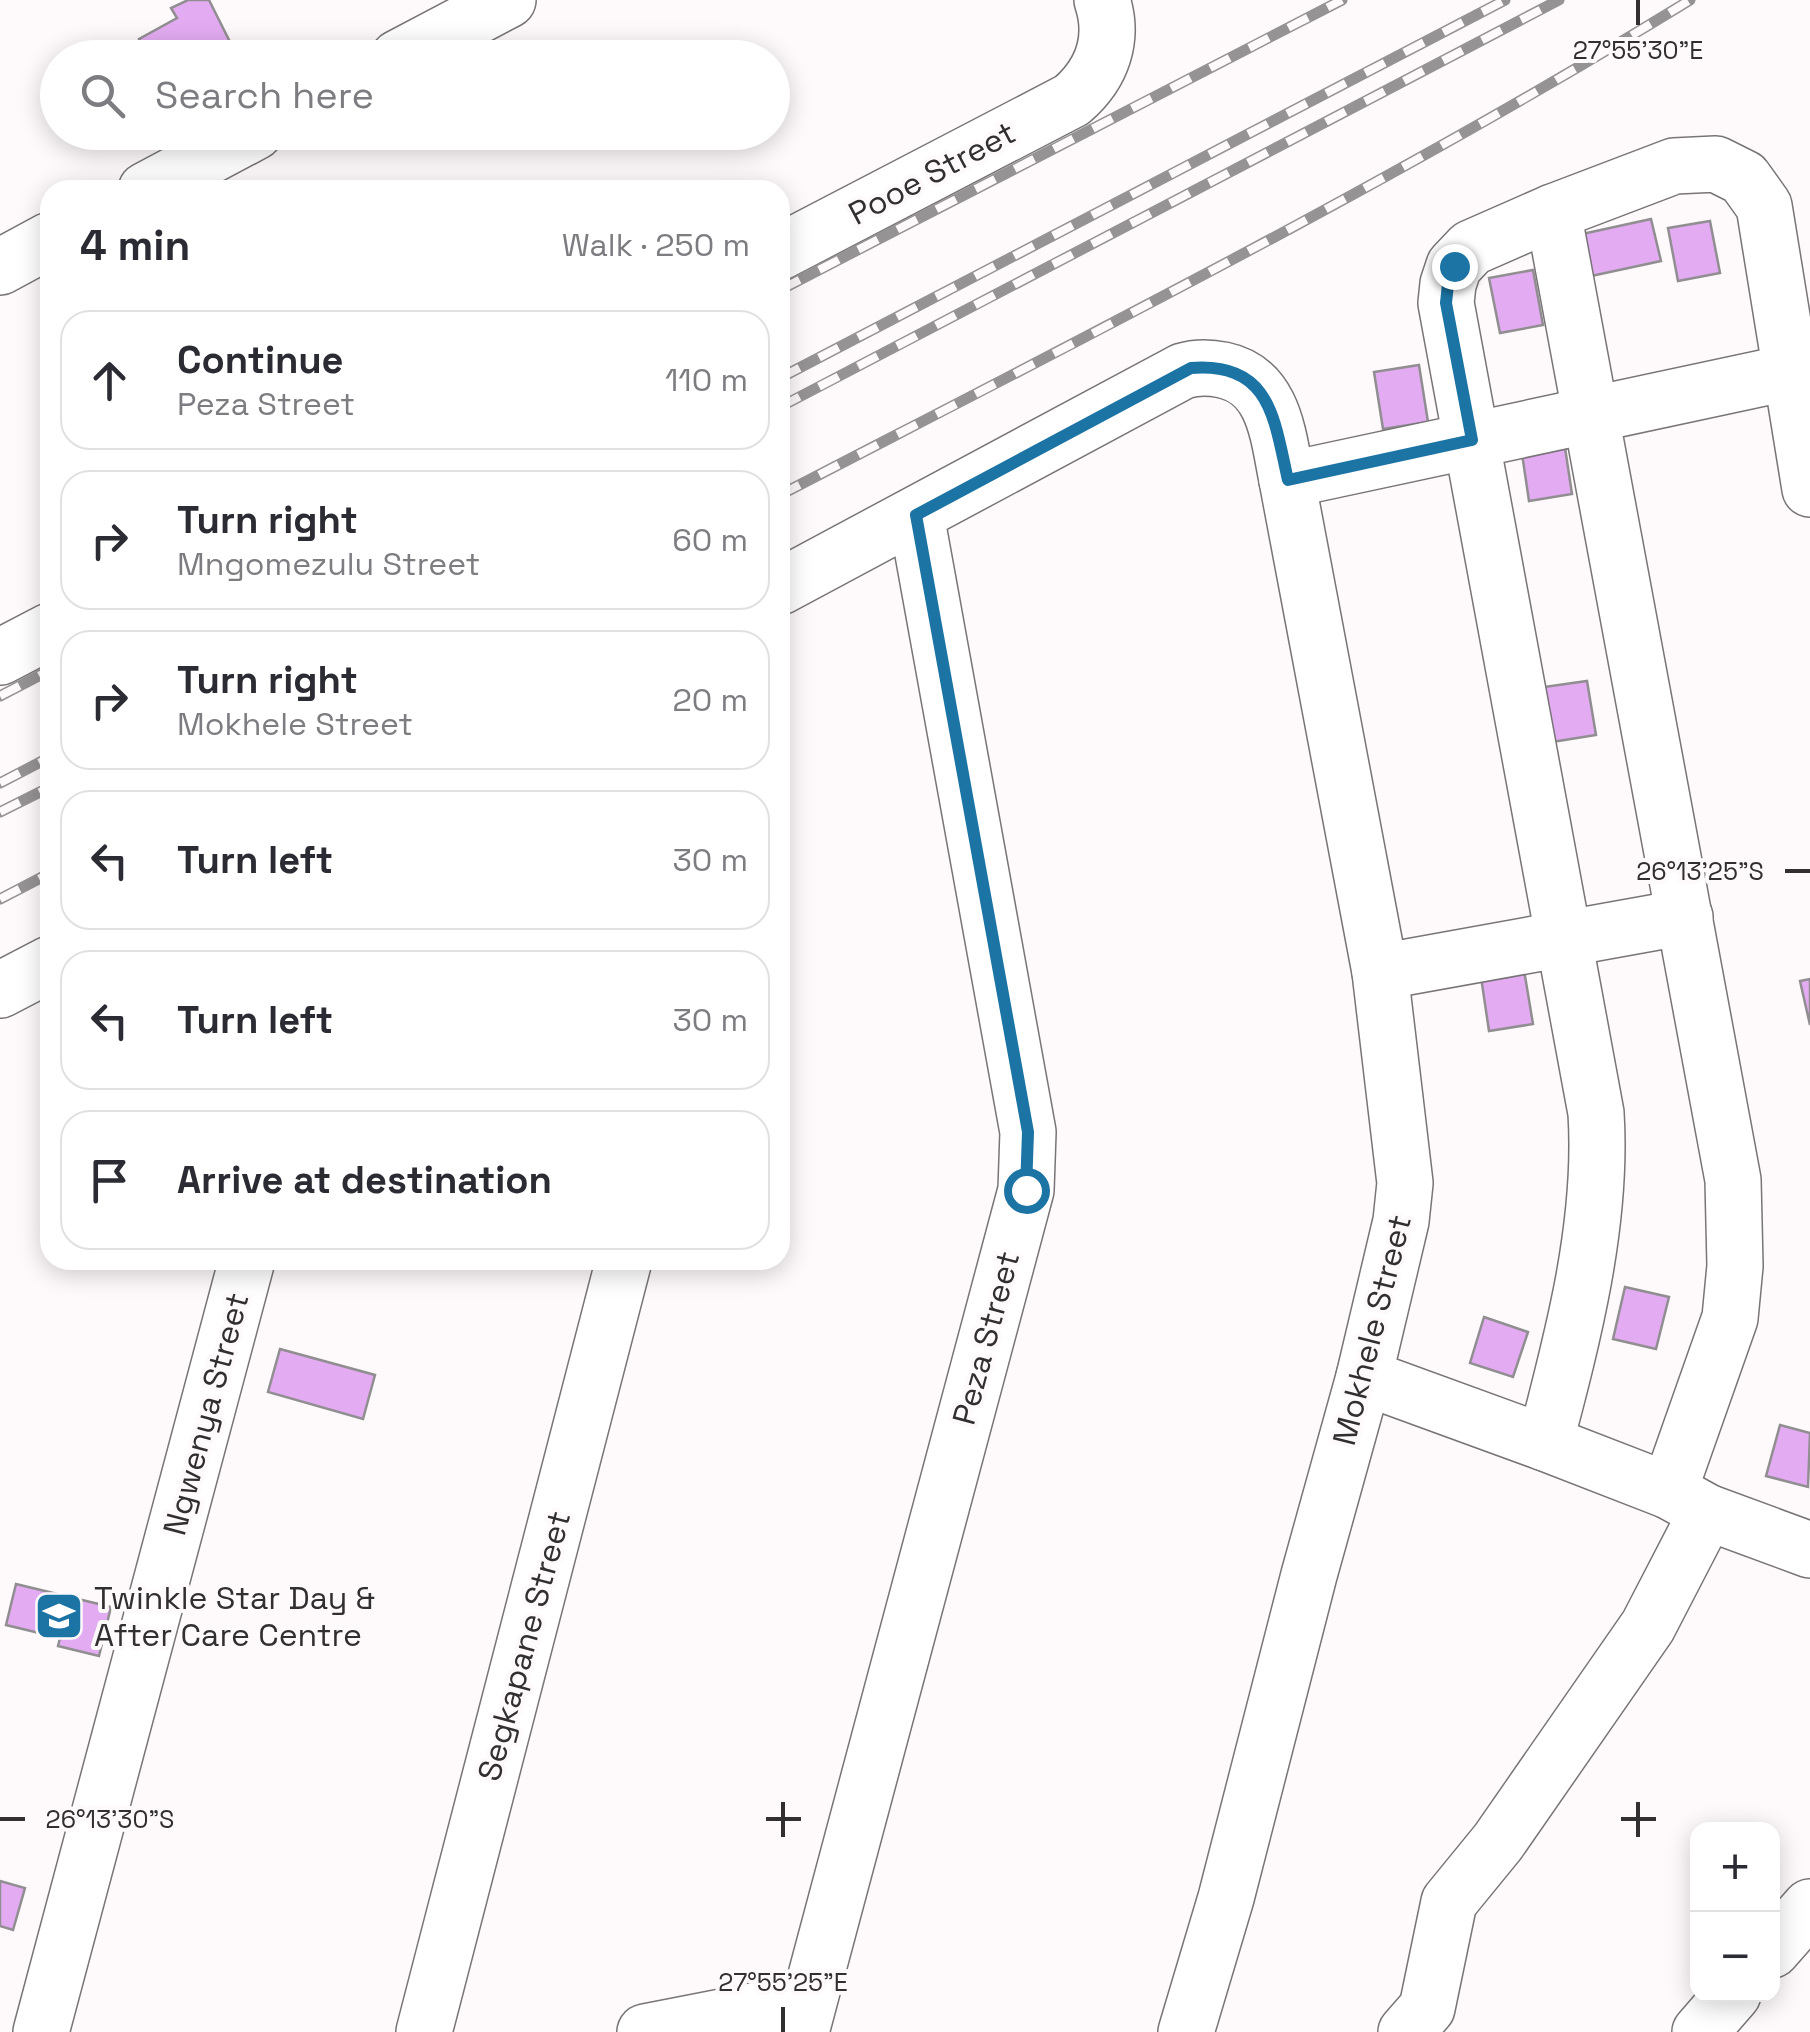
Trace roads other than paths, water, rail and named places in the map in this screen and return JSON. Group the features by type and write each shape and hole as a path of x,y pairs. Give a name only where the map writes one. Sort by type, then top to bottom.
{"street":[{"path":"432,40 508,0"},
{"name":"Pooe Street","path":"790,247 1072,100 1097,72 1105,48 1107,23 1102,0"},
{"path":"165,180 222,150"},
{"path":"1545,1443 1568,1358 1590,1231 1597,1162 1596,1113 1446,303 1454,266 1471,248 1674,166 1716,164 1744,178 1764,206 1799,370 1810,489"},
{"path":"1406,2032 1426,2008 1450,1902 1498,1842 1648,1626 1688,1502 1730,1318 1735,1266 1733,1180 1553,212"},
{"path":"0,266 40,245"},
{"name":"Mokhele Street","path":"916,515 1183,371 1217,369 1256,384 1268,402 1288,480 1380,972 1405,1184 1401,1221 1364,1378 1226,1898 1186,2032"},
{"path":"1288,480 1799,370"},
{"path":"790,582 916,515"},
{"name":"Peza Street","path":"805,2016 1026,1190 1029,1163 1028,1132 916,515"},
{"path":"0,657 40,636"},
{"path":"1380,972 1685,917"},
{"path":"0,990 40,969"},
{"name":"Ngwenya Street","path":"41,2032 243,1270"},
{"name":"Segkapane Street","path":"424,2032 621,1270"},
{"path":"1364,1378 1545,1443 1810,1550"},
{"path":"1780,1941 1810,1907"},
{"path":"1700,2032 1726,2002"},
{"path":"645,2032 805,2016"}],"railway":[{"path":"790,285 1342,0"},
{"path":"790,373 1505,0"},
{"path":"790,402 1559,0"},
{"path":"790,490 1353,194 1690,0"},
{"path":"0,696 40,675"},
{"path":"0,783 40,762"},
{"path":"0,812 40,792"},
{"path":"0,899 40,878"}],"place":[{"name":"Twinkle Star Day & After Care Centre","path":"59,1616"}]}
